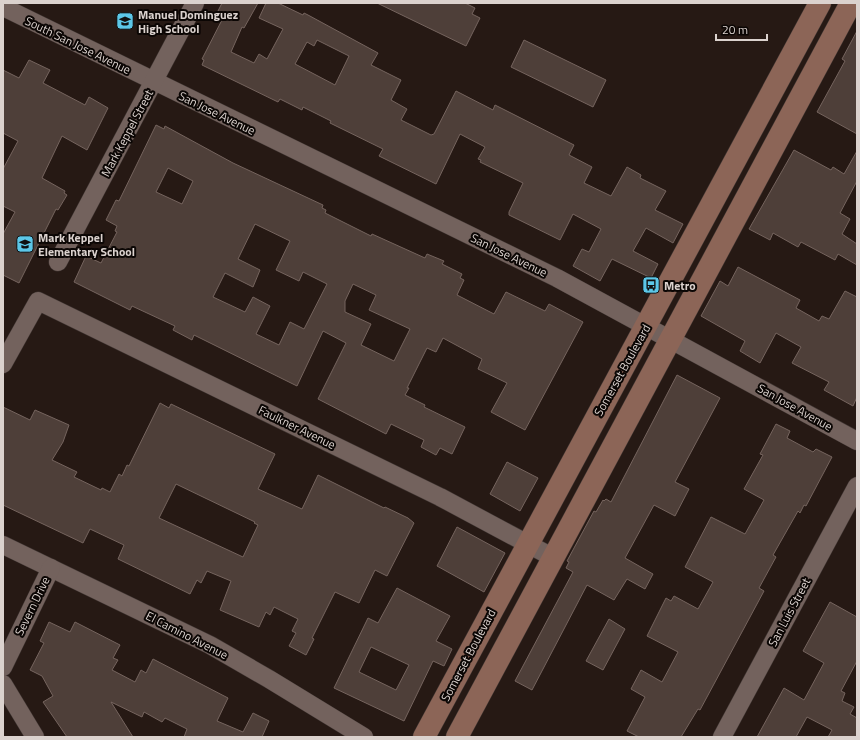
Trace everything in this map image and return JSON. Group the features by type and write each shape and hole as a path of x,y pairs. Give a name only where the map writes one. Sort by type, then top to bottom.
{"main road":[{"name":"Somerset Boulevard","path":"424,737 820,3"},
{"path":"457,737 851,3"}],"street":[{"name":"Mark Keppel Street","path":"58,262 195,3"},
{"name":"South San Jose Avenue","path":"3,7 154,82"},
{"name":"San Jose Avenue","path":"154,82 557,278 857,441"},
{"name":"Faulkner Avenue","path":"3,364 38,301 440,497 554,558"},
{"name":"San Luis Street","path":"722,737 857,486"},
{"name":"El Camino Avenue","path":"3,545 210,645 364,737"},
{"name":"Severn Drive","path":"3,667 51,568"},
{"path":"3,684 35,737"}],"building":[{"path":"222,3 258,3 244,28 242,27 231,52 254,63 259,54 267,59 283,29 259,18 266,3 278,3 303,15 304,13 378,53 371,65 401,80 391,100 407,109 401,120 431,135 434,134 456,91 493,110 495,105 574,145 569,155 592,167 584,183 611,196 627,167 641,175 640,178 666,191 655,210 683,224 673,243 646,228 633,251 658,264 651,278 612,259 600,281 573,266 582,249 589,252 601,229 573,214 560,240 509,215 509,212 523,183 480,162 481,160 478,159 485,147 460,134 436,184 379,156 383,149 330,123 331,121 303,107 302,110 280,99 278,102 202,65 204,60 202,59 224,16 217,13","holes":["317,40 349,56 335,85 295,64 307,42 314,46"]},
{"path":"377,3 465,3 475,8 472,14 480,18 466,46"},
{"path":"857,31 857,134 817,112 845,61 842,59"},
{"path":"524,40 606,80 593,107 511,67"},
{"path":"29,60 50,70 43,83 85,105 89,97 108,108 87,150 62,136 42,178 65,191 64,193 67,195 58,210 56,209 19,283 3,275 3,234 15,212 3,206 3,169 18,141 3,133 3,70 19,78"},
{"path":"156,125 164,129 165,126 233,163 323,205 322,208 326,210 325,213 371,236 372,234 425,258 427,254 444,261 442,264 462,274 460,278 464,280 457,295 494,314 506,292 545,311 549,304 583,322 525,430 491,412 507,383 478,369 482,359 443,338 436,352 427,348 405,395 425,405 424,407 465,427 452,454 440,448 436,455 421,447 424,440 391,424 386,434 318,399 346,343 323,331 297,386 194,335 192,340 173,330 175,326 132,306 130,310 74,282 86,256 101,263 117,232 115,231 117,226 106,220 116,200 119,201","holes":["168,168 193,181 182,204 156,192","255,224 290,241 276,270 299,281 303,272 327,284 304,329 290,322 279,345 256,334 270,306 253,297 245,312 213,297 225,273 253,287 260,270 238,259","353,284 376,295 369,310 410,329 394,361 361,345 371,324 345,312 345,301"]},
{"path":"794,150 831,170 833,167 844,174 857,151 857,181 840,213 850,219 842,234 857,244 857,265 838,254 835,260 801,242 798,247 773,233 770,240 749,229"},
{"path":"738,267 800,300 796,308 819,321 822,316 829,319 845,291 857,297 857,397 853,406 824,390 829,382 792,363 801,347 776,333 760,363 740,351 745,341 701,316 720,281 728,286"},
{"path":"677,375 720,398 675,482 689,489 675,516 654,505 625,558 653,574 645,589 627,579 614,600 587,585 532,690 515,681 573,572 566,568 569,562 567,561 594,511 596,512 603,500 604,501 606,499 611,502"},
{"path":"160,403 169,408 171,404 275,454 258,489 302,509 318,475 384,508 385,507 408,518 414,523 387,576 375,570 359,603 335,592 312,638 314,639 306,655 289,646 296,633 292,631 298,619 274,607 270,615 266,612 259,627 220,610 231,581 207,571 201,583 197,580 190,594 118,559 124,545 90,529 83,543 3,505 3,407 30,420 35,410 69,425 63,442 52,460 77,472 74,477 101,490 102,488 110,492 119,474 122,476 127,465 129,466","holes":["176,484 255,522 254,523 258,525 243,557 159,518"]},
{"path":"776,424 790,431 787,438 813,452 816,449 832,457 806,506 804,505 800,513 798,511 773,555 776,557 759,588 764,591 700,710 698,709 681,737 639,737 627,731 645,697 631,689 641,670 662,682 678,652 647,636 666,598 671,601 674,596 698,609 713,582 685,567 711,517 745,534 764,500 744,489 763,455 760,454"},
{"path":"507,462 538,478 520,511 490,494"},
{"path":"457,527 505,553 484,592 437,566"},
{"path":"397,588 450,616 436,641 452,649 444,666 433,661 404,721 334,688 368,618 378,623","holes":["371,647 409,665 396,690 359,672"]},
{"path":"830,602 857,617 857,661 841,691 845,693 842,701 854,707 850,714 857,718 857,737 828,737 832,730 807,717 796,737 757,737 784,688 804,700 824,663 803,651"},
{"path":"609,619 625,629 603,670 586,661"},
{"path":"49,622 70,632 75,622 120,645 113,658 118,660 112,670 135,682 141,670 146,673 153,659 228,698 217,721 243,732 253,713 269,721 262,737 184,737 187,729 165,718 162,722 144,712 142,717 111,702 133,737 67,737 43,702 53,696 42,676 30,670 44,643 40,641"}],"place":[{"name":"Manuel Dominguez High School","path":"125,21"},
{"name":"Mark Keppel Elementary School","path":"25,244"},
{"name":"Metro","path":"651,285"}]}
